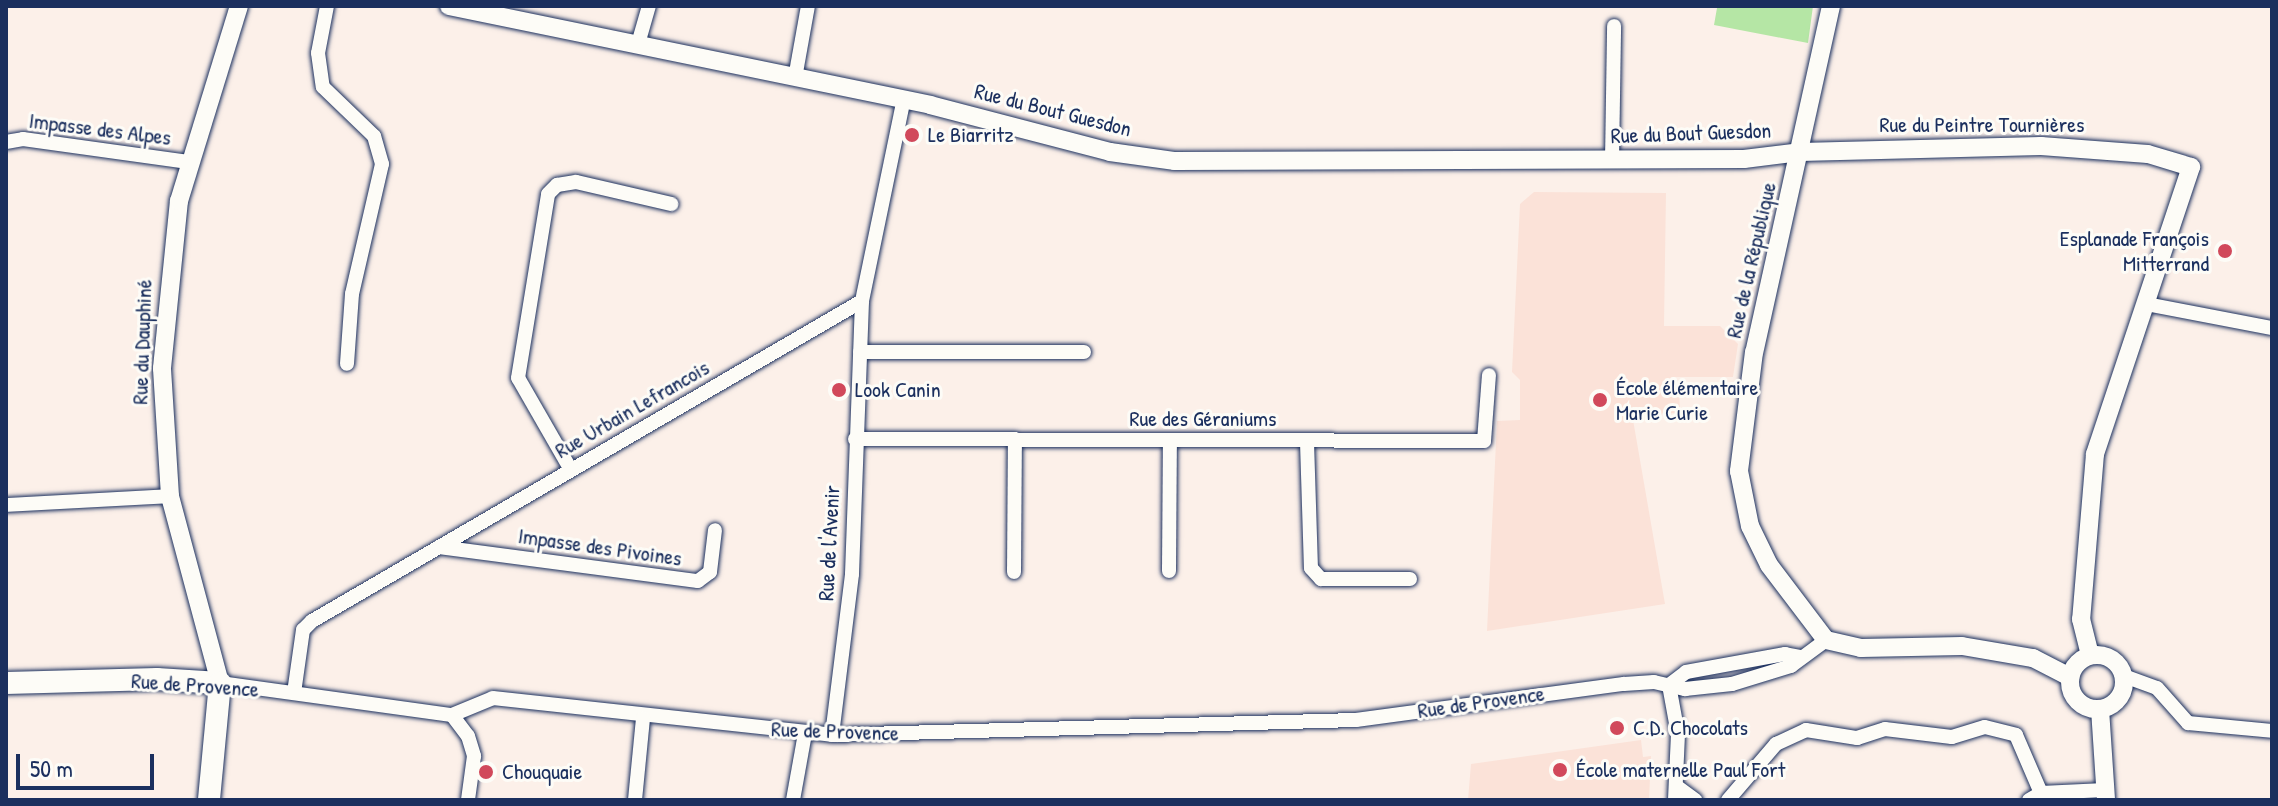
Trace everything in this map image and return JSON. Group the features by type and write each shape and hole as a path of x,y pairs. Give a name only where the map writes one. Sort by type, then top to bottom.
{"main road":[{"name":"Rue de Provence","path":"6,683 157,679 220,683"},
{"path":"209,800 220,683"}],"street":[{"name":"Rue du Dauphiné","path":"220,683 170,496 163,324 188,162 239,6"},
{"path":"327,6 318,53 323,87 374,136 382,164 352,294 347,364"},
{"name":"Rue du Bout Guesdon","path":"449,6 904,99 1110,152 1175,161 1744,159 1800,152"},
{"path":"638,44 649,6"},
{"path":"795,78 808,6"},
{"name":"Rue de la République","path":"1826,640 1769,565 1750,526 1739,471 1754,352 1831,6"},
{"path":"1612,160 1614,26"},
{"path":"862,301 904,99"},
{"name":"Impasse des Alpes","path":"6,142 23,139 188,162"},
{"name":"Rue du Peintre Tournières","path":"1800,152 2041,146 2164,157 2191,167 2146,304"},
{"path":"571,470 521,388 517,364 548,194 557,185 576,182 671,204"},
{"name":"Rue de l'Avenir","path":"832,735 852,574 862,301"},
{"name":"Rue Urbain Lefrancois","path":"294,693 303,630 312,621 862,301"},
{"path":"2090,655 2081,619 2095,454 2146,304 2272,328"},
{"path":"860,352 1084,352"},
{"name":"Rue des Géraniums","path":"855,439 1484,441 1489,375"},
{"path":"1014,572 1015,439"},
{"path":"1169,571 1170,441"},
{"path":"1307,442 1311,568 1321,579 1410,579"},
{"path":"6,505 170,496"},
{"name":"Impasse des Pivoines","path":"439,547 698,581 710,572 715,530"},
{"path":"1826,640 1861,648 1962,646 2033,658 2070,677"},
{"name":"Rue de Provence","path":"220,683 452,715 493,698 643,718 832,735 1356,720 1609,685 1669,685 1686,672 1785,654 1800,657 1826,640"},
{"path":"2100,709 2077,701 2070,677 2077,663 2090,655 2107,657 2124,676 2157,688 2188,723 2272,731"},
{"path":"2100,709 2122,694 2124,676"},
{"path":"1669,685 1678,734 1676,793 1695,800"},
{"path":"1728,800 1776,744 1806,730 1857,738 1885,729 1952,737 1985,727 2016,735 2035,796 2105,795 2100,709"},
{"path":"452,715 468,736 474,756 468,800"},
{"path":"635,800 643,718"},
{"path":"793,800 805,733"}],"shaded area":[{"name":"École élémentaire Marie Curie","path":"1534,192 1666,193 1664,326 1720,326 1738,344 1733,377 1673,377 1679,387 1680,413 1632,414 1665,604 1487,631 1497,421 1520,420 1520,380 1512,372 1520,204"},
{"name":"École maternelle Paul Fort","path":"1641,740 1643,757 1651,756 1649,800 1468,800 1471,764"}],"green space":[{"path":"1707,6 1813,6 1808,43 1714,25 1717,8"}],"place":[{"name":"Le Biarritz","path":"912,135"},
{"name":"Esplanade François Mitterrand","path":"2225,251"},
{"name":"Look Canin","path":"839,390"},
{"name":"École élémentaire Marie Curie","path":"1600,400"},
{"name":"C.D. Chocolats","path":"1617,728"},
{"name":"École maternelle Paul Fort","path":"1560,770"},
{"name":"Chouquaie","path":"486,772"}]}
